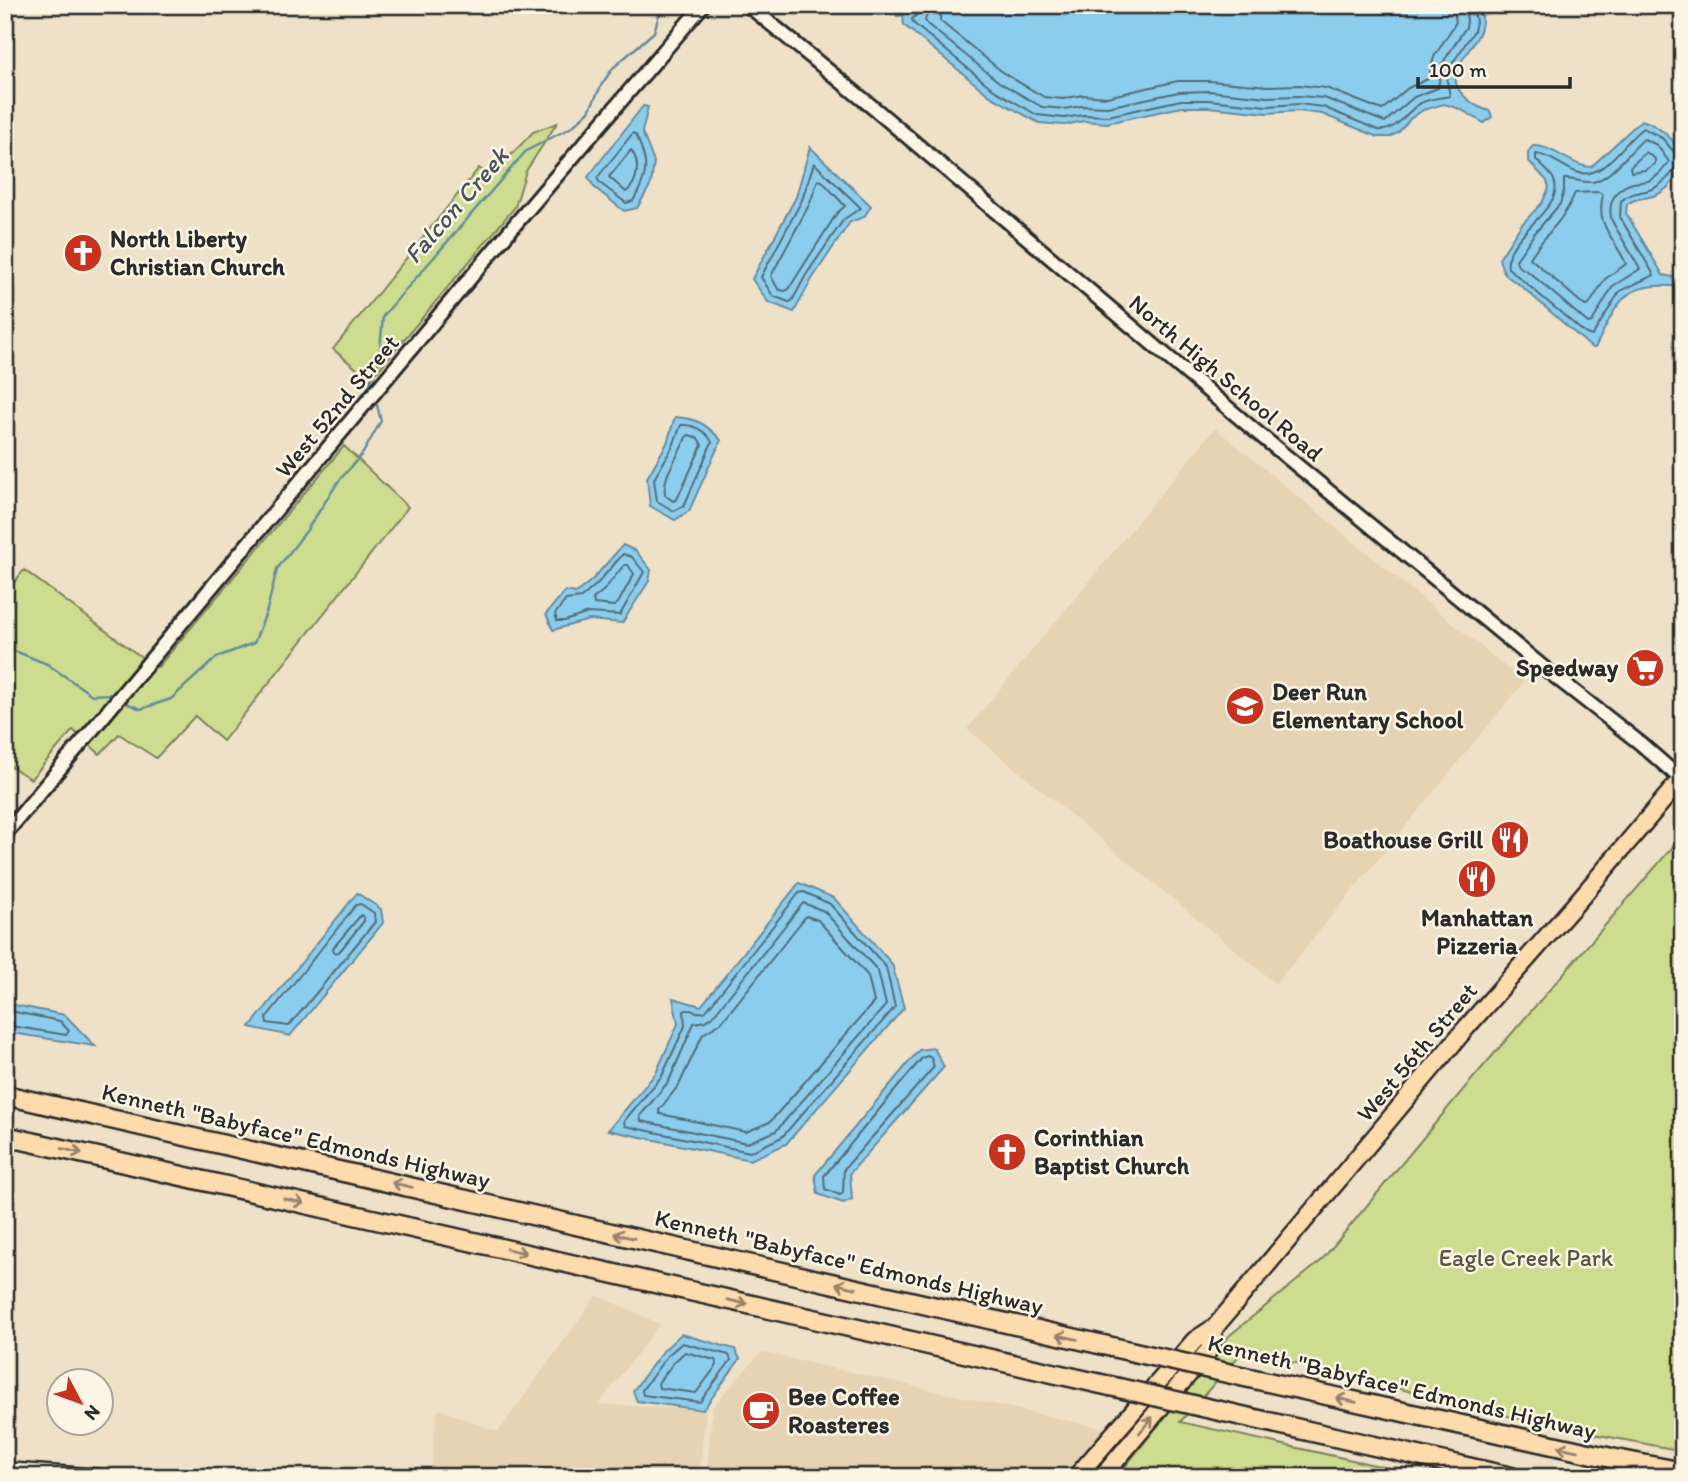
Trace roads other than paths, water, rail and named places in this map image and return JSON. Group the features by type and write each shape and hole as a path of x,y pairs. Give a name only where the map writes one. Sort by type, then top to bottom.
{"highway":[{"name":"Kenneth \"Babyface\" Edmonds Highway","path":"5,1095 1245,1377 1683,1472"},
{"path":"5,1136 1511,1477"}],"main road":[{"name":"West 56th Street","path":"1076,1477 1195,1340 1215,1327 1457,1038 1682,778"},
{"name":"West 56th Street","path":"1102,1477 1209,1350 1215,1327"},
{"path":"5,1470 102,1477"}],"street":[{"name":"West 52nd Street","path":"5,834 518,221 703,5"},
{"name":"North High School Road","path":"748,5 1254,430 1682,778"}],"water":[{"path":"919,5 1478,5 1482,19 1480,31 1460,65 1456,75 1457,86 1466,98 1490,111 1492,117 1484,123 1460,109 1444,104 1423,110 1390,137 1378,137 1322,114 1298,111 1267,113 1208,107 1182,107 1107,123 1039,123 990,96 904,25 903,15"},
{"path":"643,106 648,107 642,132 654,162 651,184 637,208 624,211 594,187 588,177"},
{"path":"1641,120 1661,130 1677,145 1680,167 1667,188 1653,196 1630,202 1627,204 1626,213 1663,275 1683,279 1683,287 1647,287 1626,297 1610,317 1595,348 1592,348 1508,277 1499,259 1521,225 1542,203 1549,188 1547,181 1528,160 1528,152 1533,146 1548,149 1583,166 1591,167"},
{"path":"810,147 871,206 864,217 850,222 812,279 794,312 768,302 752,279 796,197"},
{"path":"675,417 701,423 721,440 689,511 675,520 650,506 647,478 667,443"},
{"path":"623,545 636,551 651,570 649,581 622,623 589,620 553,630 546,614 565,591 576,593 592,580"},
{"path":"799,883 834,898 892,964 904,1008 786,1144 750,1160 608,1130 656,1073 678,1024 673,998 701,1006"},
{"path":"357,893 381,909 383,923 290,1036 250,1027"},
{"path":"5,999 9,1004 65,1015 95,1046 5,1032"},
{"path":"934,1048 944,1067 850,1173 852,1199 843,1203 818,1194 815,1175 919,1050"},
{"path":"681,1334 735,1349 740,1359 703,1410 637,1401 633,1391 663,1351"}],"waterway":[{"name":"Falcon Creek","path":"367,391 379,361 383,316 526,151 572,127 589,111 613,68 654,32 662,5"},
{"name":"Falcon Creek","path":"866,5 877,15 888,14"},
{"name":"Falcon Creek","path":"897,16 903,15"},
{"name":"Falcon Creek","path":"126,703 141,709 171,699 217,657 254,643 267,610 277,569 307,530 338,482 363,453 381,421 377,405"},
{"name":"Falcon Creek","path":"5,647 47,664 92,695 112,694"}],"place":[{"name":"North Liberty Christian Church","path":"83,253"},
{"name":"Speedway","path":"1645,668"},
{"name":"Deer Run Elementary School","path":"1245,706"},
{"name":"Boathouse Grill","path":"1510,840"},
{"name":"Manhattan Pizzeria","path":"1477,879"},
{"name":"Corinthian Baptist Church","path":"1007,1152"},
{"name":"Bee Coffee Roasteres","path":"761,1411"}],"park label":[{"name":"Eagle Creek Park","path":"1526,1258"}]}
